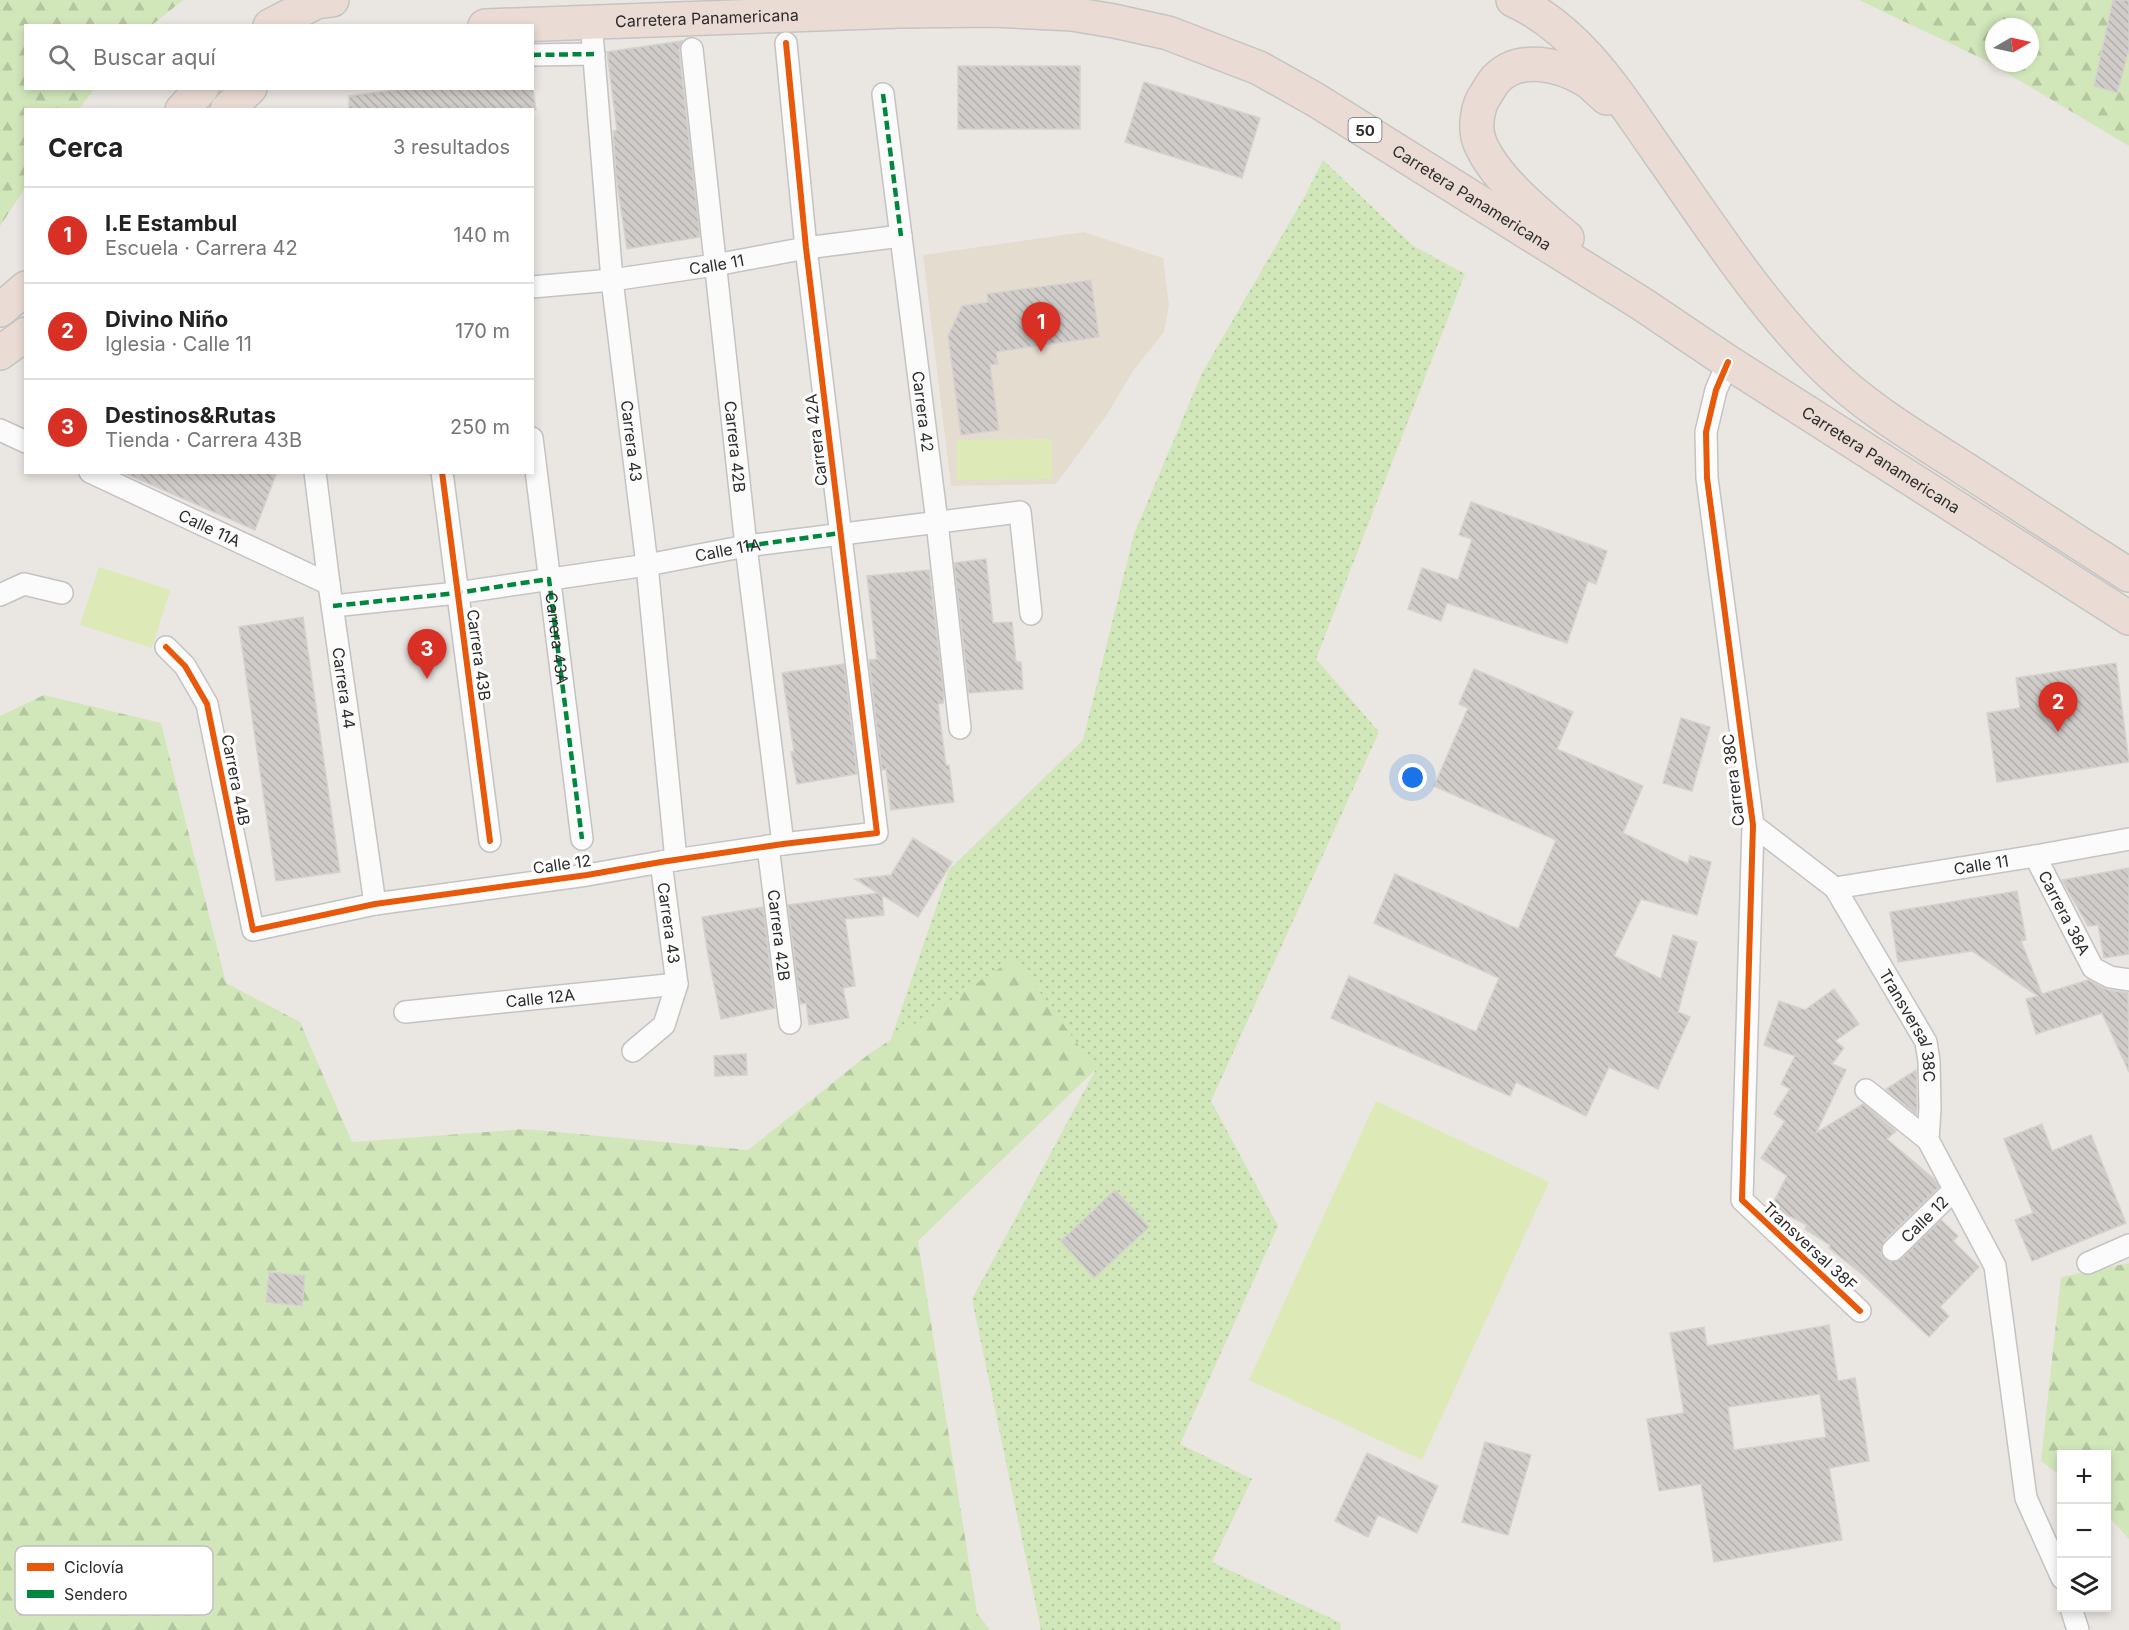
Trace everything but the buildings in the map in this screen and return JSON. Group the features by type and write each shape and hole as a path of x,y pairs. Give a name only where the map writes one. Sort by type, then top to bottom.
{"highway":[{"path":"274,24 316,2 332,0"},
{"path":"1513,0 1532,8 1593,62 1626,104 1712,228 1783,321 1845,386 1910,434 2129,575"},
{"name":"Carretera Panamericana","path":"527,24 993,10 1072,14 1168,33 1259,68 1416,161 2129,618"},
{"path":"1642,304 1544,218 1505,179 1490,161 1479,141 1477,117 1482,99 1496,79 1506,71 1522,65 1542,64 1564,69 1587,81 1617,108 1656,149"},
{"path":"184,108 200,90"},
{"path":"229,108 248,90"},
{"path":"0,310 24,290"},
{"path":"0,353 24,335"}],"street":[{"name":"Carrera 43","path":"591,21 612,280 647,565 677,984"},
{"name":"Carrera 42A","path":"786,43 806,248 877,833"},
{"name":"Carrera 42B","path":"692,49 746,546 790,1023"},
{"path":"534,55 594,54"},
{"name":"Carrera 42","path":"883,94 937,522 960,728"},
{"name":"Calle 11","path":"534,287 612,280 715,265 806,248 901,236"},
{"name":"Carrera 38C","path":"1728,362 1716,390 1706,432 1707,478 1753,825 1742,1200"},
{"path":"0,430 24,441"},
{"name":"Carrera 43A","path":"534,455 582,839"},
{"name":"Calle 11A","path":"94,474 329,584"},
{"name":"Carrera 44","path":"315,474 375,904"},
{"name":"Carrera 43B","path":"442,474 490,841"},
{"name":"Calle 11A","path":"333,606 457,593 647,565 746,546 1020,512 1031,614"},
{"path":"0,595 24,584 62,593"},
{"name":"Carrera 44B","path":"166,647 185,666 207,704 253,930"},
{"name":"Transversal 38C","path":"1753,825 1835,888 1926,1042 1929,1061 1930,1108 1928,1140"},
{"name":"Calle 12","path":"253,930 375,904 587,875 775,845 877,833"},
{"name":"Calle 11","path":"1835,888 2129,839"},
{"name":"Carrera 38A","path":"2036,856 2093,968 2110,977 2129,980"},
{"path":"633,1051 664,1025 677,984"},
{"name":"Calle 12A","path":"405,1012 677,984"},
{"path":"1866,1090 1928,1140 1995,1266 2026,1498 2057,1569"},
{"name":"Calle 12","path":"1893,1251 1954,1190"},
{"name":"Transversal 38F","path":"1742,1200 1860,1311"},
{"path":"2088,1263 2129,1245"},
{"path":"2072,1612 2078,1630"}],"shaded area":[{"path":"1084,232 1163,258 1169,305 1164,332 1133,371 1106,416 1056,484 951,486 923,255"}],"green space":[{"path":"0,0 183,0 153,24 24,24 24,90 93,90 80,108 24,108 24,190 0,226"},
{"path":"1859,0 2129,0 2129,146 2005,72 2039,72 2039,18 1985,18 1985,60"},
{"path":"1323,160 1412,245 1465,274 1316,659 1379,732 1211,1101 1278,1226 1180,1444 1252,1479 1212,1562 1341,1623 1340,1630 1041,1630 972,1299 1096,1069 891,1039 949,870 1083,740 1134,534 1202,373 1305,196"},
{"path":"1052,439 1052,479 957,480 957,440"},
{"path":"99,567 170,590 152,648 80,625"},
{"path":"44,695 161,723 226,983 300,1022 352,1142 525,1129 748,1150 869,1054 1015,958 1096,1069 918,1241 977,1613 990,1630 0,1630 0,716"},
{"path":"1376,1101 1549,1182 1422,1460 1249,1380"},
{"path":"2129,1263 2129,1539 2111,1519 2111,1450 2057,1450 2057,1473 2041,1461 2061,1277"}],"marked path":[{"path":"534,55 594,54"},
{"path":"883,94 901,236"},
{"path":"746,546 841,533"},
{"path":"333,606 457,593 549,579 582,839"}],"cycle path":[{"path":"166,647 185,666 207,704 253,930 375,904 587,875 783,844 877,833 806,248 786,43"},
{"path":"1728,362 1716,390 1706,432 1707,478 1753,825 1742,1200 1860,1311"},
{"path":"442,474 490,841"}],"place":[{"name":"I.E Estambul","path":"1041,352"},
{"name":"Destinos&Rutas","path":"427,679"},
{"name":"Divino Niño","path":"2058,732"}]}
